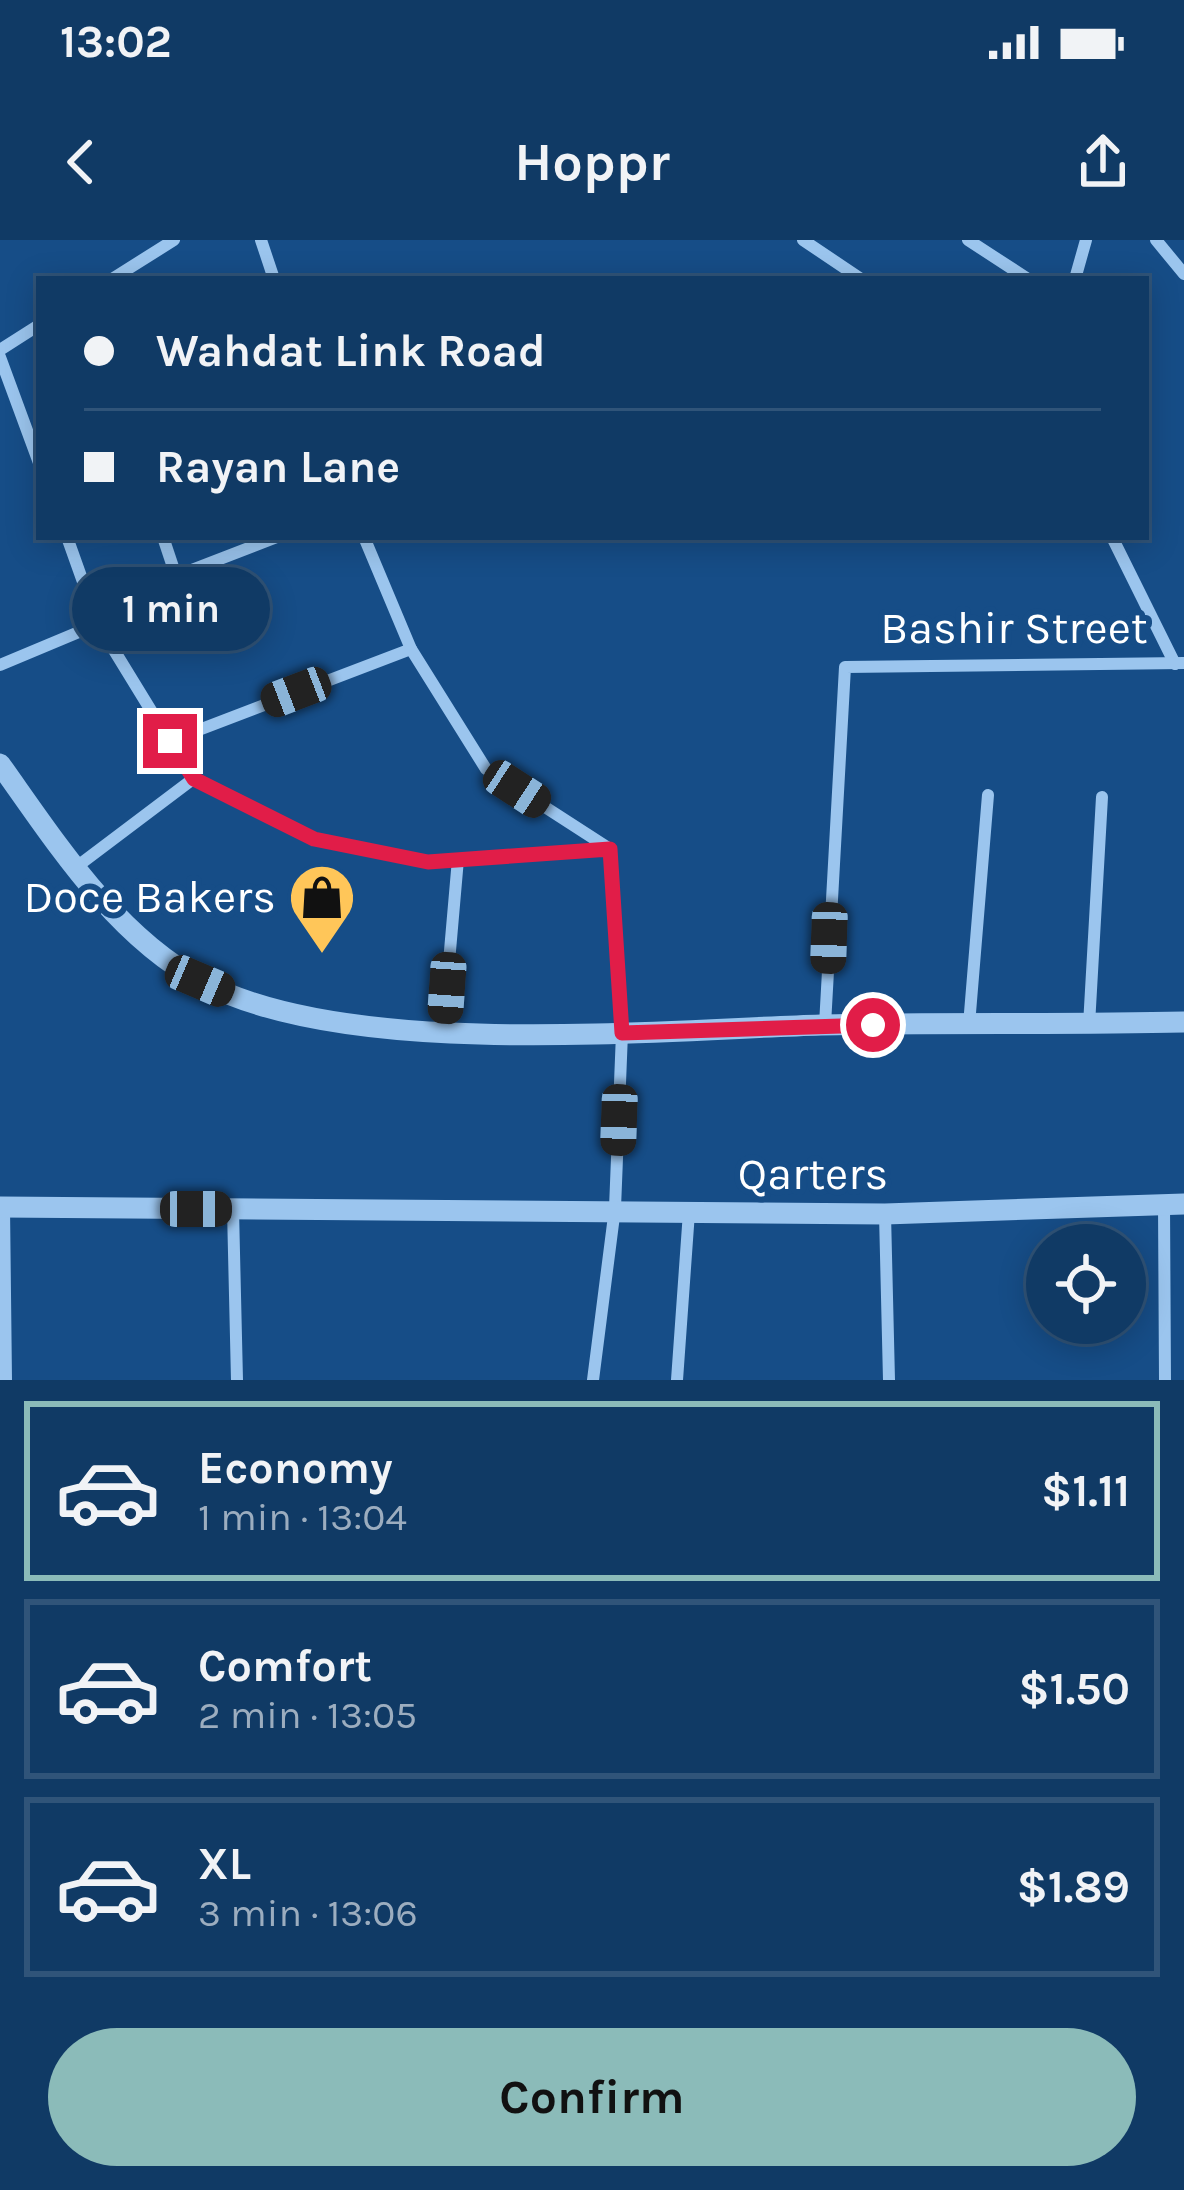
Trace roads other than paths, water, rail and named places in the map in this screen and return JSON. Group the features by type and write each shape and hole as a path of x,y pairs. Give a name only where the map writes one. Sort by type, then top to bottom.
{"street":[{"path":"117,276 174,240"},
{"path":"261,240 273,276"},
{"path":"803,240 857,276"},
{"path":"968,240 1023,276"},
{"path":"1076,276 1086,240"},
{"path":"1156,240 1184,274"},
{"path":"36,328 0,354 36,455"},
{"path":"68,540 98,624 194,779 314,839 428,862 610,849"},
{"path":"164,540 176,576"},
{"path":"93,608 269,540"},
{"path":"365,540 411,649 486,769 610,849"},
{"path":"1114,540 1180,663"},
{"path":"0,664 98,624"},
{"path":"170,741 411,649"},
{"name":"Bashir Street","path":"825,1025 845,667 1180,663"},
{"path":"0,764 74,868 154,947 200,981 246,1000 323,1018 443,1031 622,1033 825,1025 1184,1022"},
{"path":"74,868 194,779"},
{"path":"969,1026 988,795"},
{"path":"1089,1024 1102,797"},
{"path":"593,1380 615,1208 622,1033 610,849"},
{"path":"443,1031 458,859"},
{"path":"1165,1380 1174,1204"},
{"name":"Qarters","path":"2,1207 615,1208 885,1214 1174,1204"},
{"path":"2,1207 6,1380"},
{"path":"233,1210 237,1380"},
{"path":"677,1380 689,1212"},
{"path":"885,1214 889,1380"}],"place":[{"name":"Doce Bakers","path":"322,956"}]}
